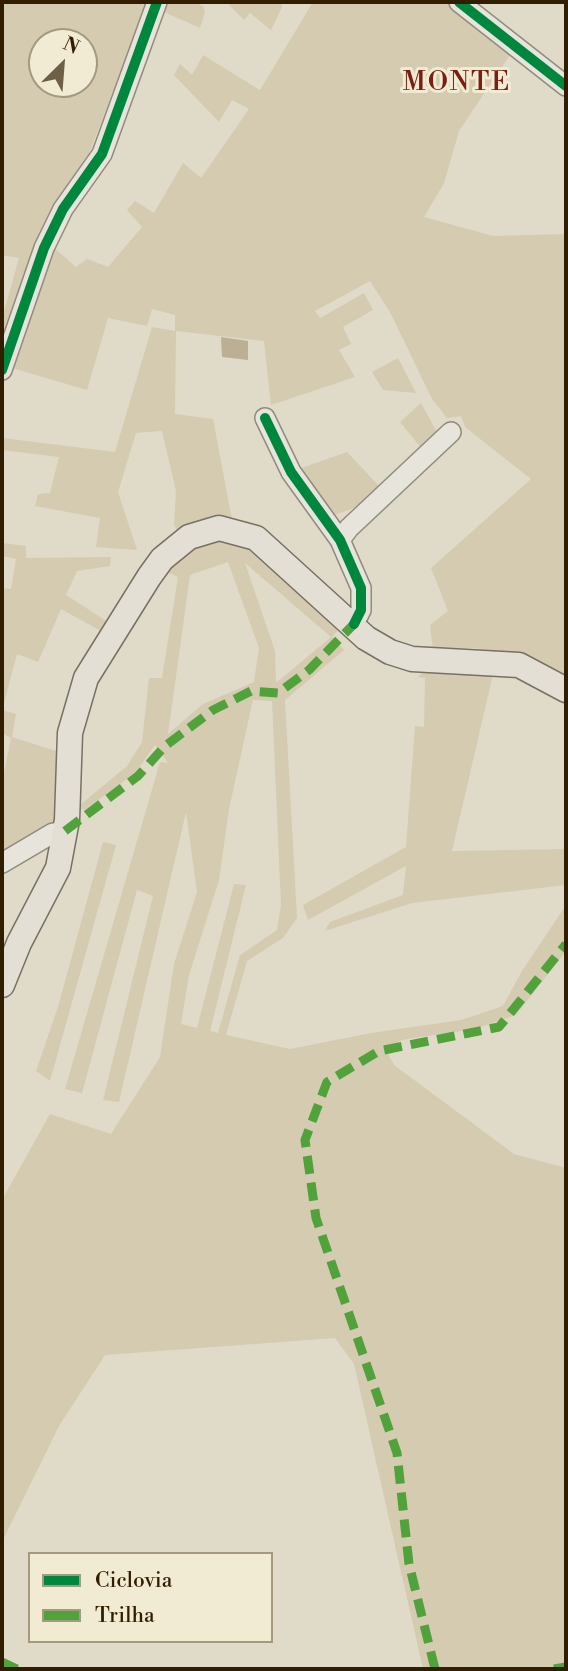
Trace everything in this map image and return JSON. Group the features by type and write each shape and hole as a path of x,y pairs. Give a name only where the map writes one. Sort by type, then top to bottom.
{"main road":[{"path":"2,985 19,943 58,868 65,831 69,742 80,692 92,665 149,577 180,541 199,532 219,528 256,538 378,646 401,657 519,666 566,690"}],"street":[{"path":"2,370 44,248 64,209 102,154 157,2"},
{"path":"459,2 566,86"},
{"path":"265,418 291,472 340,540 361,587 361,610 354,624"},
{"path":"340,540 349,528 451,432"},
{"path":"2,863 53,833 65,831"}],"shaded area":[{"path":"2,2 147,2 87,159 49,213 38,237 2,347 2,319 19,258 2,255"},
{"path":"165,2 194,2 203,6 205,12 200,28 162,11"},
{"path":"226,2 281,2 282,7 271,30 250,13 244,20"},
{"path":"313,2 444,2 510,55 459,131 444,183 424,217 493,236 566,234 566,679 520,654 474,648 433,649 430,625 448,611 431,568 531,479 465,427 461,416 447,418 432,399 391,314 370,281 315,311 320,318 364,293 373,310 343,327 351,344 339,350 355,377 271,405 264,341 176,331 175,414 213,419 232,520 206,519 177,531 174,524 176,491 162,431 136,433 118,492 137,550 96,547 100,518 35,506 38,494 50,493 59,457 2,450 2,438 115,452 152,327 175,331 175,315 152,309 147,326 108,318 87,390 12,368 53,247 76,267 87,259 108,267 142,227 127,210 135,201 154,213 183,163 201,178 249,109 232,100 219,122 174,75 180,64 192,75 203,55 260,90"},
{"path":"221,337 248,341 248,360 222,357"},
{"path":"398,358 416,393 383,390 372,372"},
{"path":"421,403 439,436 423,450 400,422"},
{"path":"347,452 380,487 359,506 335,515 299,469"},
{"path":"211,542 231,542 248,548 339,629 332,637 344,650 285,700 297,918 283,938 247,961 226,1035 290,1049 371,1033 461,1020 503,1006 522,971 566,905 566,951 516,1015 475,1029 399,1041 388,1054 394,1065 514,1154 566,1168 566,1669 423,1669 354,1364 335,1338 105,1355 59,1426 2,1542 2,1200 50,1114 111,1134 160,1057 174,964 197,892 186,812 119,1102 103,1100 153,896 137,890 82,1093 65,1089 160,762 168,763 155,745 135,773 86,809 74,810 127,766 142,742 149,678 162,678 178,577 167,572 178,557","holes":["228,562 259,648 254,682 203,704 168,734 190,575","245,563 331,637 276,683 275,651","253,700 272,701 281,905 277,930 240,955 218,1033 210,1031 246,885 234,884 197,1028 181,1024 189,975 219,880 229,809"]},
{"path":"2,543 26,546 26,558 111,557 110,566 77,571 66,595 108,622 101,631 61,609 38,662 17,654 2,710 2,588 11,589 16,559 2,556"},
{"path":"425,669 494,670 452,851 566,849 566,885 412,903 325,931 330,922 403,895 406,866 308,920 303,905 406,847 415,726 424,727 425,678 418,677"},
{"path":"2,710 16,714 12,737 59,752 58,820 2,856 2,783 11,738 2,733"},
{"path":"103,842 116,845 50,1081 36,1071 58,1007"}],"marked path":[{"path":"65,831 138,776 165,746 213,710 251,691 278,693 309,670 354,624"},
{"path":"435,1669 409,1564 397,1453 316,1218 305,1140 327,1082 379,1051 499,1027 566,944"},
{"path":"2,1662 17,1669"},
{"path":"554,1669 566,1667"}],"cycle path":[{"path":"2,370 44,248 63,209 102,154 157,2"},
{"path":"459,2 566,86"},
{"path":"265,418 291,472 340,540 361,588 361,610 354,624"}],"district":[{"name":"MONTE","path":"457,84"}]}
